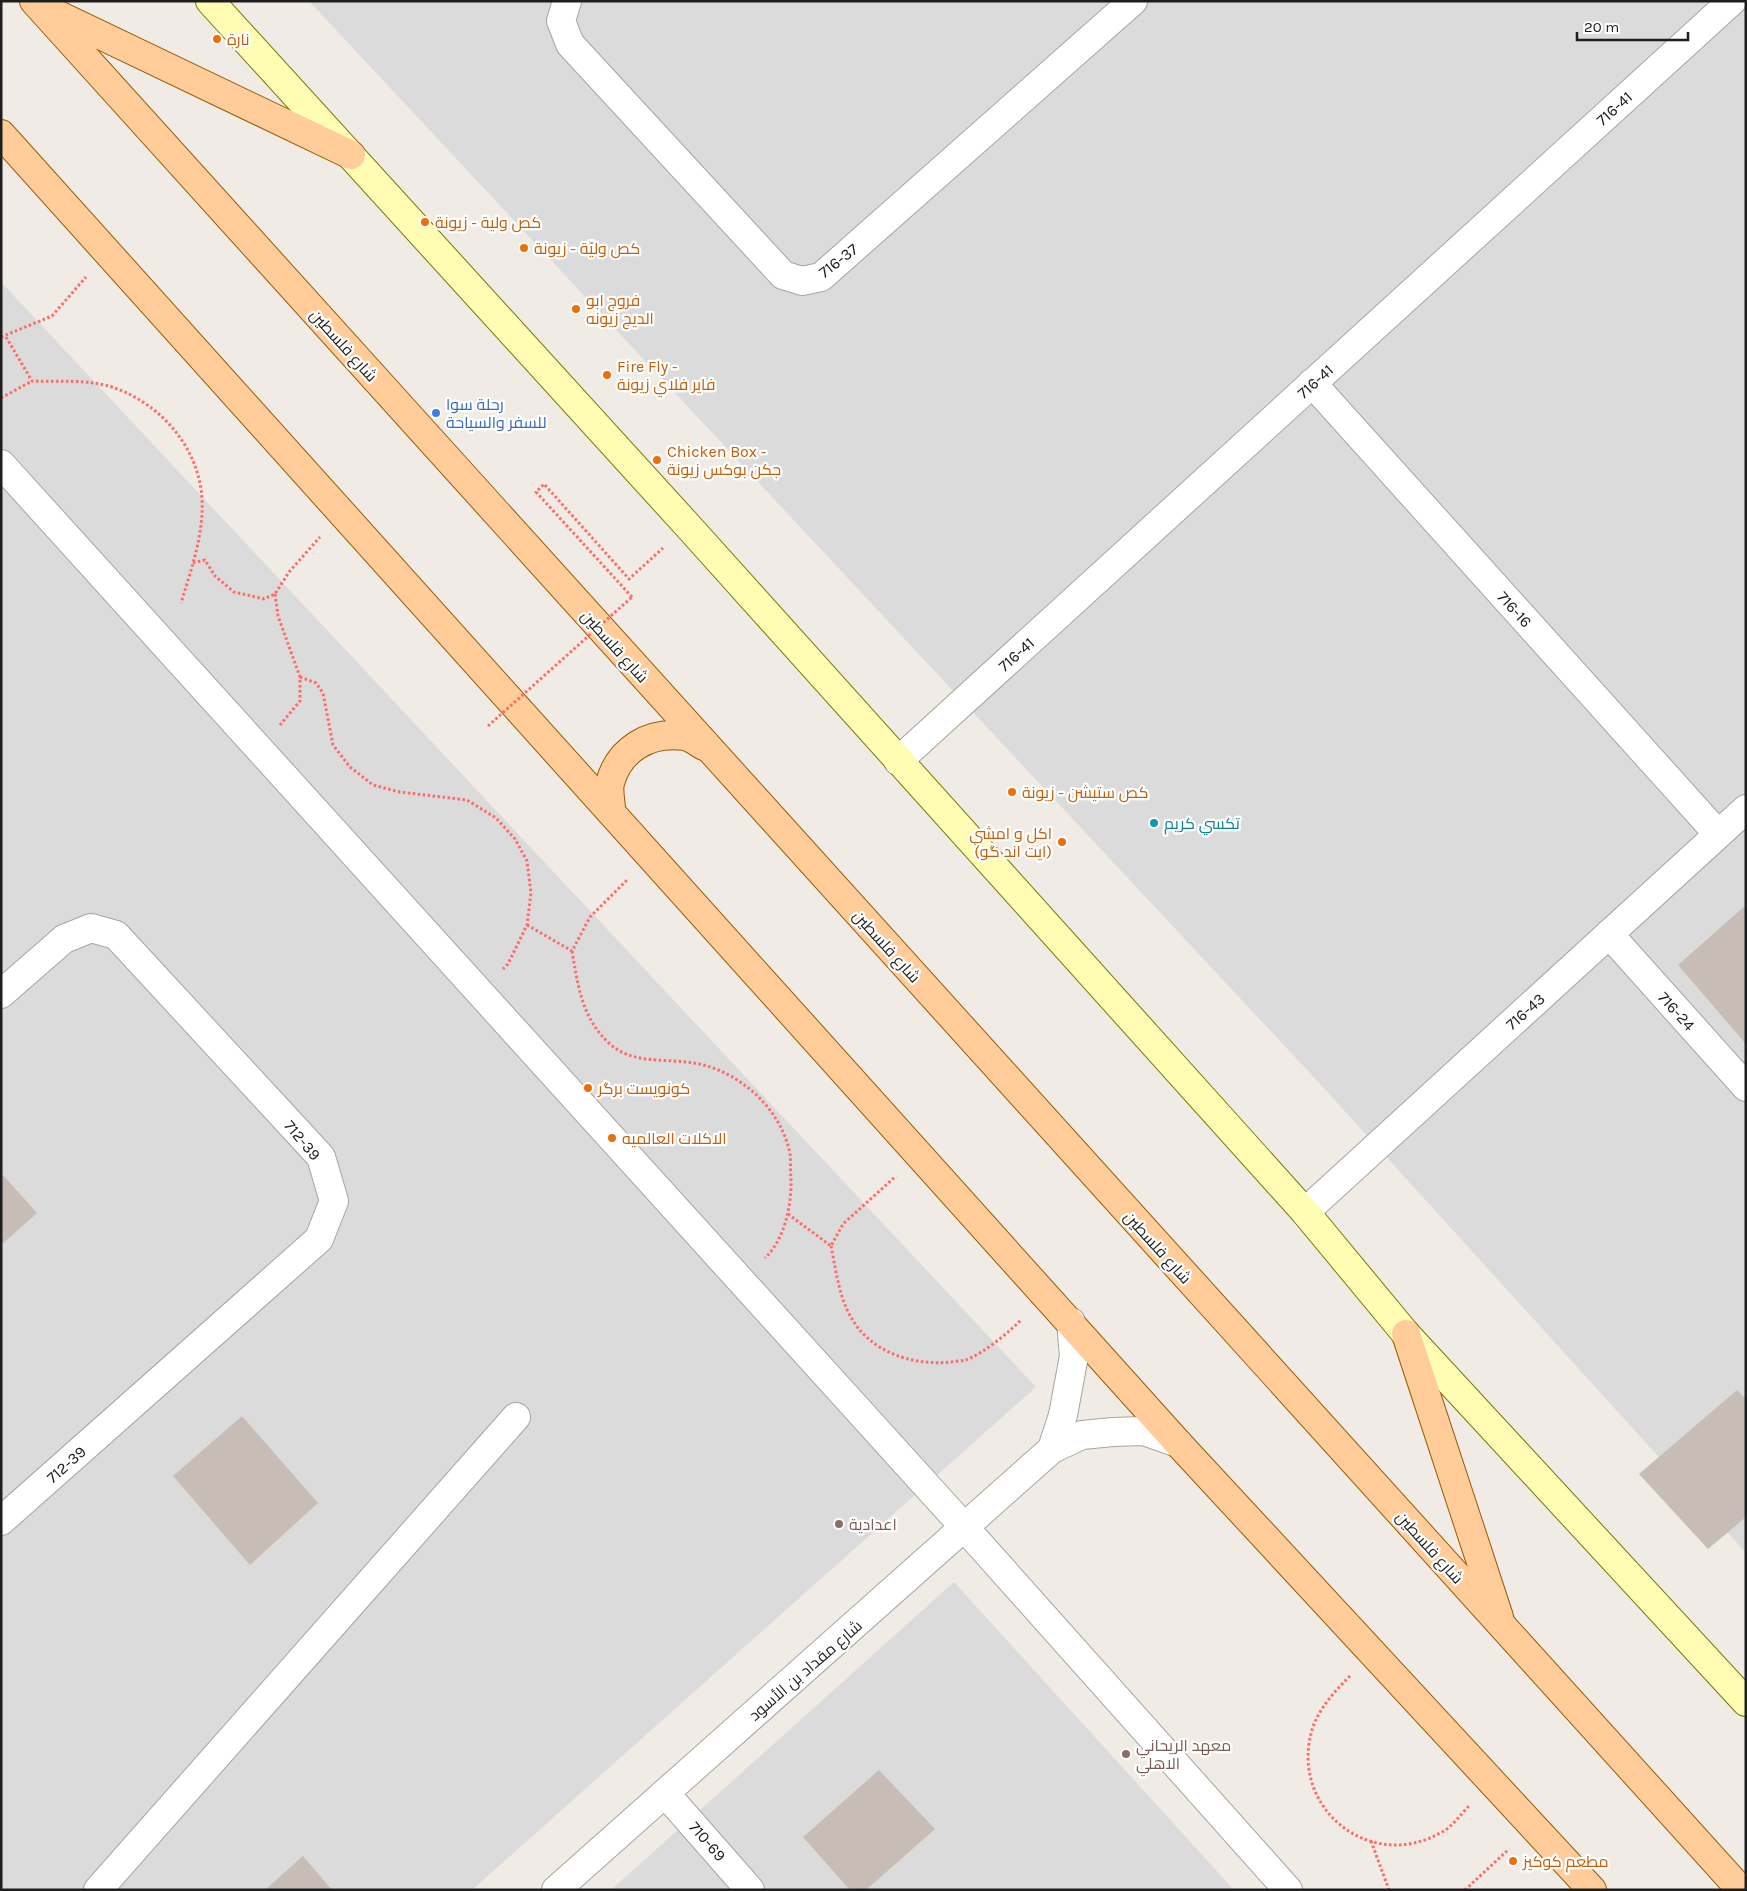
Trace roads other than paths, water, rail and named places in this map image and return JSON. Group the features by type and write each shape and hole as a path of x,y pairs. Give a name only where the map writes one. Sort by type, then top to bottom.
{"main road":[{"path":"36,3 351,155"},
{"name":"شارع فلسطين","path":"36,3 1502,1628 1741,1890"},
{"path":"1,134 611,810 1178,1443 1592,1890"},
{"path":"611,810 610,785 618,762 637,744 660,735 686,736 708,748"},
{"path":"1406,1334 1502,1628"}],"street":[{"path":"210,1 688,526 1305,1212 1406,1334 1746,1702"},
{"name":"716-37","path":"567,1 561,21 570,44 783,275 802,282 822,277 1133,1"},
{"name":"716-41","path":"898,761 1732,1"},
{"path":"1741,1 1746,7"},
{"name":"716-16","path":"1312,383 1718,834"},
{"path":"1,464 965,1528 1288,1890"},
{"name":"716-43","path":"1305,1212 1746,809"},
{"name":"712-39","path":"1,994 64,939 90,928 116,935 321,1157 334,1201 319,1239 1,1521"},
{"name":"716-24","path":"1609,934 1746,1087"},
{"path":"1052,1449 1063,1415 1074,1356 1071,1322"},
{"path":"98,1890 516,1417"},
{"path":"1052,1449 1082,1434 1112,1432 1144,1431 1178,1443"},
{"name":"شارع مقداد بن الأسود","path":"556,1890 1052,1449"},
{"name":"710-69","path":"666,1793 750,1890"}],"place":[{"name":"نارة","path":"217,39"},
{"name":"كص ولية - زيونة","path":"425,222"},
{"name":"كص وليّة - زيونة","path":"524,248"},
{"name":"فروج ابو الديج زيونه","path":"576,309"},
{"name":"Fire Fly - فاير فلاي زيونة","path":"607,375"},
{"name":"رحلة سوا للسفر والسياحة","path":"436,413"},
{"name":"Chicken Box - جكن بوكس زيونة","path":"657,460"},
{"name":"كص ستيشن - زيونة","path":"1012,792"},
{"name":"تكسي كريم","path":"1154,823"},
{"name":"اكل و امشي (ايت اند گو)","path":"1062,842"},
{"name":"كونويست برگر","path":"588,1088"},
{"name":"الاكلات العالميه","path":"612,1138"},
{"name":"اعدادية","path":"839,1524"},
{"name":"معهد الريحاني الاهلي","path":"1126,1754"},
{"name":"مطعم كوكيز","path":"1513,1861"}]}
